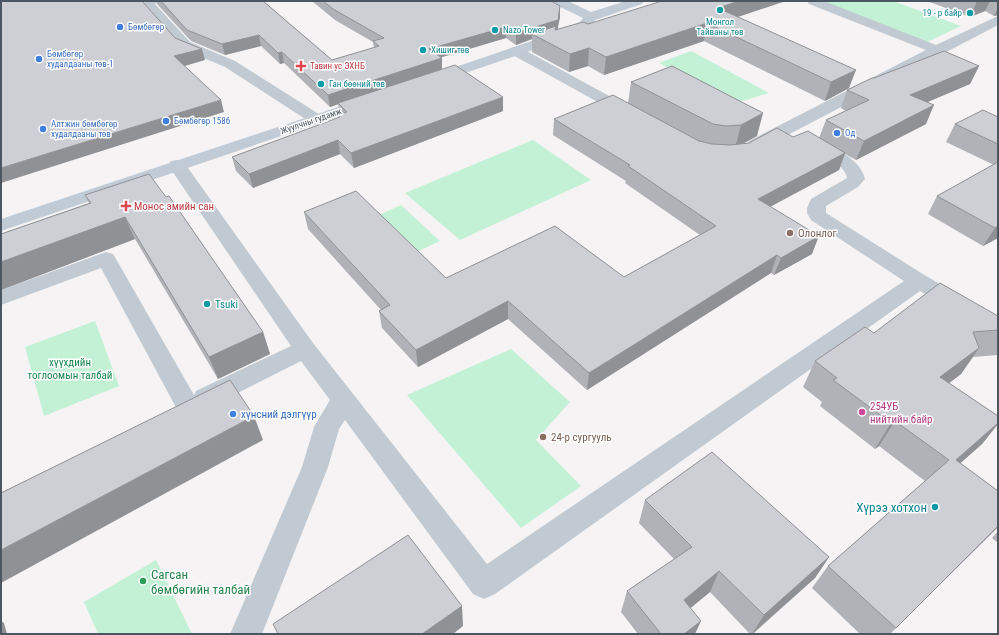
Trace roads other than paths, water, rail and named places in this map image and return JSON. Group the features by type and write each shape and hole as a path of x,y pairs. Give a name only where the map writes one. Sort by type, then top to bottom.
{"main road":[{"path":"558,1 590,17 638,1"},
{"path":"422,83 575,31 586,25 590,17"},
{"name":"Жуулчны гудамж","path":"1,225 379,98"}],"street":[{"path":"153,1 146,2 185,45 230,64 316,119"},
{"path":"813,1 937,50"},
{"path":"744,150 797,135 937,50 998,20"},
{"path":"516,51 644,121"},
{"path":"797,135 850,166 856,175 856,179 852,183 818,203 816,211 818,216 919,281 998,328"},
{"path":"178,165 305,349 343,401 484,584 919,281"},
{"path":"1,298 106,259 177,411 305,349"},
{"path":"246,634 315,467 328,427 343,401"}],"place":[{"name":"Монгол Тайваны төв","path":"720,10"},
{"name":"19 - р байр","path":"970,13"},
{"name":"Бөмбөгөр","path":"120,27"},
{"name":"Nazo Tower","path":"495,30"},
{"name":"Хишиг төв","path":"423,50"},
{"name":"Бөмбөгөр худалдааны төв-1","path":"39,59"},
{"name":"Тавин ус ЭХНБ","path":"301,66"},
{"name":"Ган бөөний төв","path":"321,84"},
{"name":"Бөмбөгөр 1586","path":"166,121"},
{"name":"Алтжин бөмбөгөр худалдааны төв","path":"43,129"},
{"name":"Од","path":"837,133"},
{"name":"Монос эмийн сан","path":"126,206"},
{"name":"Олонлог","path":"790,233"},
{"name":"Tsuki","path":"207,304"},
{"name":"254УБ нийтийн байр","path":"862,412"},
{"name":"хүнсний дэлгүүр","path":"233,414"},
{"name":"24-р сургууль","path":"543,437"},
{"name":"Хүрээ хотхон","path":"935,507"},
{"name":"Сагсан бөмбөгийн талбай","path":"143,581"}],"park label":[{"name":"хүүхдийн тоглоомын талбай","path":"70,368"}]}
